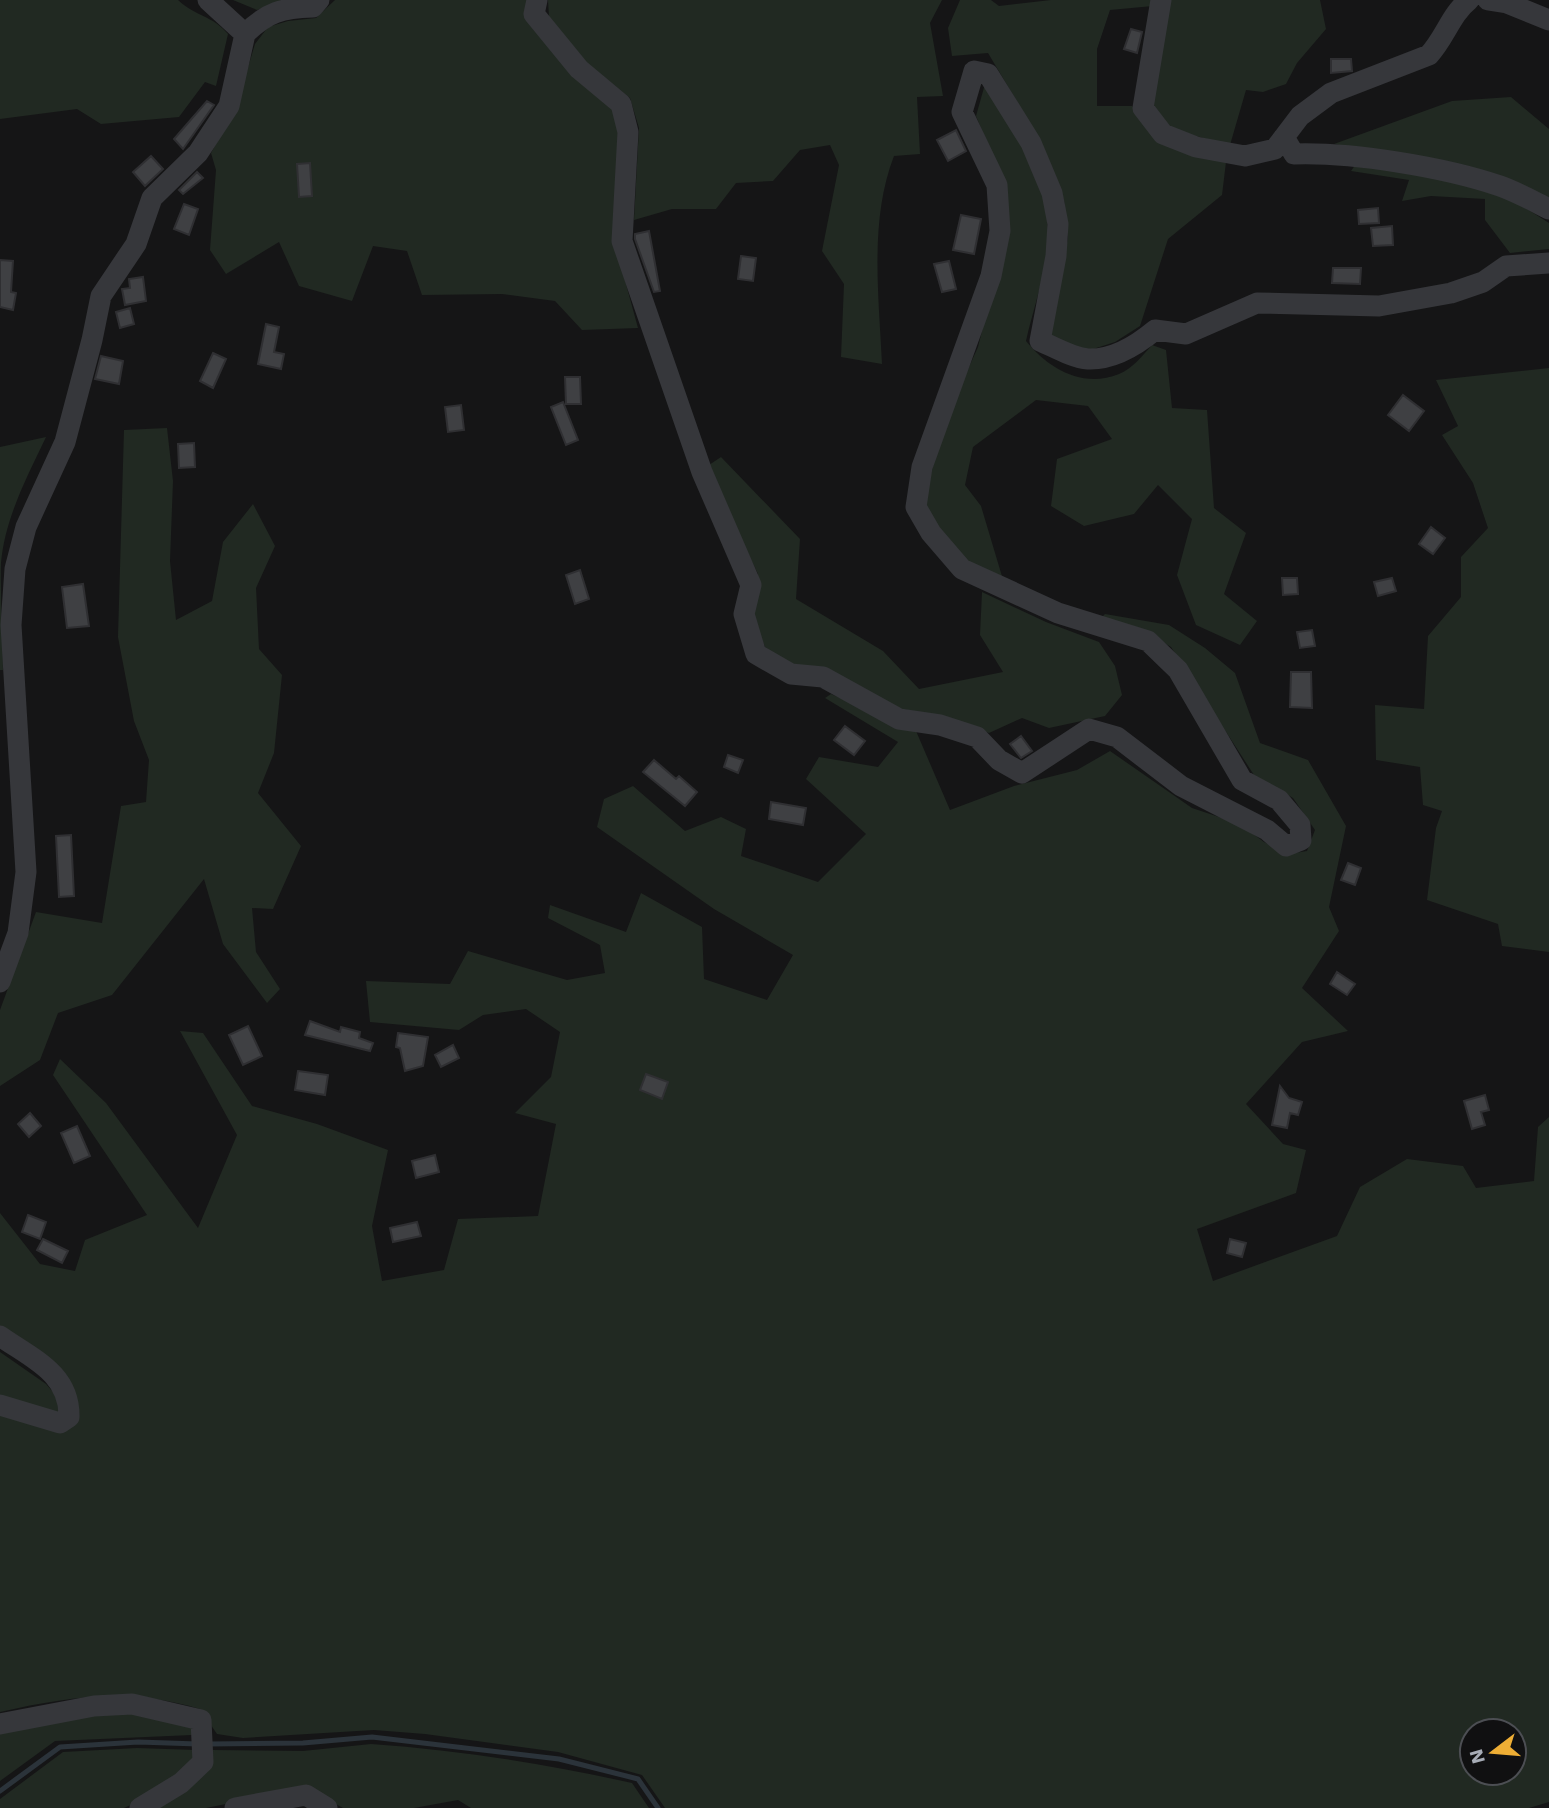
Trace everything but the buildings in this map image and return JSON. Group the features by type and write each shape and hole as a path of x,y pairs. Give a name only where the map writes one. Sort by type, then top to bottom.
{"street":[{"path":"208,0 245,34"},
{"path":"0,982 18,933 26,872 11,625 15,569 26,527 65,442 101,296 135,244 152,198 198,153 229,106 245,34 261,18 289,8 313,7 319,0"},
{"path":"537,0 534,14 548,33 579,69 621,104 628,132 622,241 702,472 751,585 744,614 756,654 791,674 823,677 899,719 940,725 977,737 999,760 1022,773 1089,729 1117,737 1181,786 1267,830 1286,846 1301,840 1300,825 1279,800 1242,780 1178,670 1148,641 1058,613 962,569 931,533 916,507 922,467 991,276 1000,231 997,185 962,112 974,71 988,74 1031,143 1052,193 1058,224 1056,256 1040,341 1087,359 1114,354 1140,343 1155,330 1186,334 1257,303 1379,306 1451,293 1483,282 1506,266 1549,263"},
{"path":"1161,0 1143,108 1163,134 1196,147 1245,156 1275,149 1300,116 1331,93 1429,55 1438,45 1460,7 1469,0"},
{"path":"1488,0 1507,3 1549,20"},
{"path":"1284,137 1294,155 1334,153 1459,175 1501,186 1549,209"},
{"path":"0,1336 39,1361 62,1384 69,1400 69,1417 60,1423 0,1405"},
{"path":"0,1724 94,1706 132,1704 201,1720 203,1762 181,1783 140,1808"},
{"path":"235,1808 306,1795 327,1808"}],"shaded area":[{"path":"0,0 178,0 216,23 228,34 216,86 205,82 179,117 101,124 77,109 0,119"},
{"path":"233,0 286,0 257,10"},
{"path":"335,0 527,0 614,107 622,131 614,240 638,328 582,330 555,301 502,294 422,295 407,251 373,246 352,301 299,286 279,242 226,274 210,250 216,170 211,153 236,107 255,44 268,27 288,21 316,18"},
{"path":"548,0 942,0 930,23 943,96 917,97 920,154 894,156 881,206 878,286 882,364 841,357 844,284 822,251 839,165 830,145 800,150 773,181 736,183 716,209 672,209 634,220 639,128 630,98 588,64 549,17"},
{"path":"960,0 991,0 999,6 1051,0 1152,0 1153,6 1110,10 1097,49 1097,106 1132,106 1157,139 1226,162 1222,195 1168,239 1140,326 1115,342 1087,351 1051,336 1068,237 1064,200 1019,105 988,53 952,56 948,28"},
{"path":"1168,0 1320,0 1326,29 1297,63 1286,84 1263,92 1246,90 1230,145 1169,129 1151,106"},
{"path":"985,84 1026,153 1035,172 1046,210 1048,243 1026,341 1055,367 1079,377 1092,379 1124,372 1152,345 1166,350 1172,408 1207,410 1214,508 1246,533 1224,594 1257,621 1240,645 1196,625 1177,575 1192,519 1158,485 1134,514 1084,526 1051,506 1057,459 1112,439 1088,406 1036,400 973,447 965,485 981,506 1004,583 966,567 922,507 946,418 978,347 1008,227 1007,191 976,116"},
{"path":"1511,97 1549,129 1549,200 1460,169 1334,144 1452,101"},
{"path":"1358,161 1499,191 1549,223 1549,249 1510,253 1485,220 1485,199 1431,196 1402,201 1409,180 1351,171"},
{"path":"1549,368 1549,952 1502,946 1498,924 1427,900 1436,828 1442,811 1423,805 1420,767 1376,760 1375,705 1424,709 1428,636 1461,597 1461,557 1488,528 1473,483 1442,435 1458,426 1436,380"},
{"path":"167,428 173,481 170,561 176,620 212,601 223,542 253,504 275,546 256,588 259,649 282,675 274,753 258,793 301,846 273,909 252,908 256,952 280,989 267,1003 223,944 204,879 112,995 58,1013 40,1060 0,1086 0,1010 36,912 102,923 121,806 146,802 149,760 134,721 118,637 124,430"},
{"path":"46,437 18,498 3,546 3,670 0,670 0,447"},
{"path":"721,457 800,539 796,599 883,651 919,689 1003,672 980,635 982,592 1046,622 1099,642 1115,666 1122,695 1105,716 1049,728 1022,718 989,733 943,716 902,709 792,667 765,647 753,618 758,574 706,467"},
{"path":"1105,614 1169,625 1205,648 1235,673 1260,743 1308,760 1346,826 1329,907 1339,931 1302,988 1348,1031 1302,1042 1246,1104 1283,1144 1306,1150 1296,1193 1197,1229 1213,1281 1337,1236 1360,1187 1407,1159 1463,1166 1476,1188 1534,1181 1538,1127 1549,1117 1549,1802 1529,1808 665,1808 642,1775 558,1752 374,1730 243,1738 217,1734 200,1709 149,1698 76,1698 0,1712 0,1411 56,1431 78,1407 0,1327 0,1213 40,1264 75,1271 85,1240 147,1215 53,1075 60,1059 106,1103 198,1228 237,1135 180,1031 203,1033 252,1106 317,1124 388,1150 372,1226 382,1281 444,1270 458,1219 538,1216 556,1124 515,1113 551,1077 560,1032 526,1009 483,1015 459,1030 370,1022 366,981 450,984 468,951 567,980 605,973 600,945 548,918 550,905 626,932 641,893 702,927 704,979 767,1000 793,955 714,909 597,827 604,799 633,786 685,831 721,817 746,829 741,856 818,882 866,834 806,779 819,757 878,767 898,742 825,698 831,694 916,731 950,810 1014,786 1077,770 1110,751 1192,808 1240,824 1264,842 1288,854 1307,851 1315,830 1293,798 1254,775 1171,647 1142,630 1102,617"},
{"path":"0,1352 46,1384 61,1401 59,1416 0,1396"},
{"path":"133,1709 194,1721 192,1735 55,1741 0,1781 0,1729"},
{"path":"371,1744 502,1759 632,1783 649,1808 471,1808 458,1800 414,1808 343,1808 307,1788 206,1808 152,1808 212,1750 303,1751"},
{"path":"137,1748 196,1750 195,1762 155,1794 124,1808 0,1808 0,1799 63,1752"}],"waterway":[{"path":"208,1744 303,1743 372,1737 559,1759 638,1779 658,1808"},
{"path":"0,1791 60,1747 138,1742 198,1744"}]}
